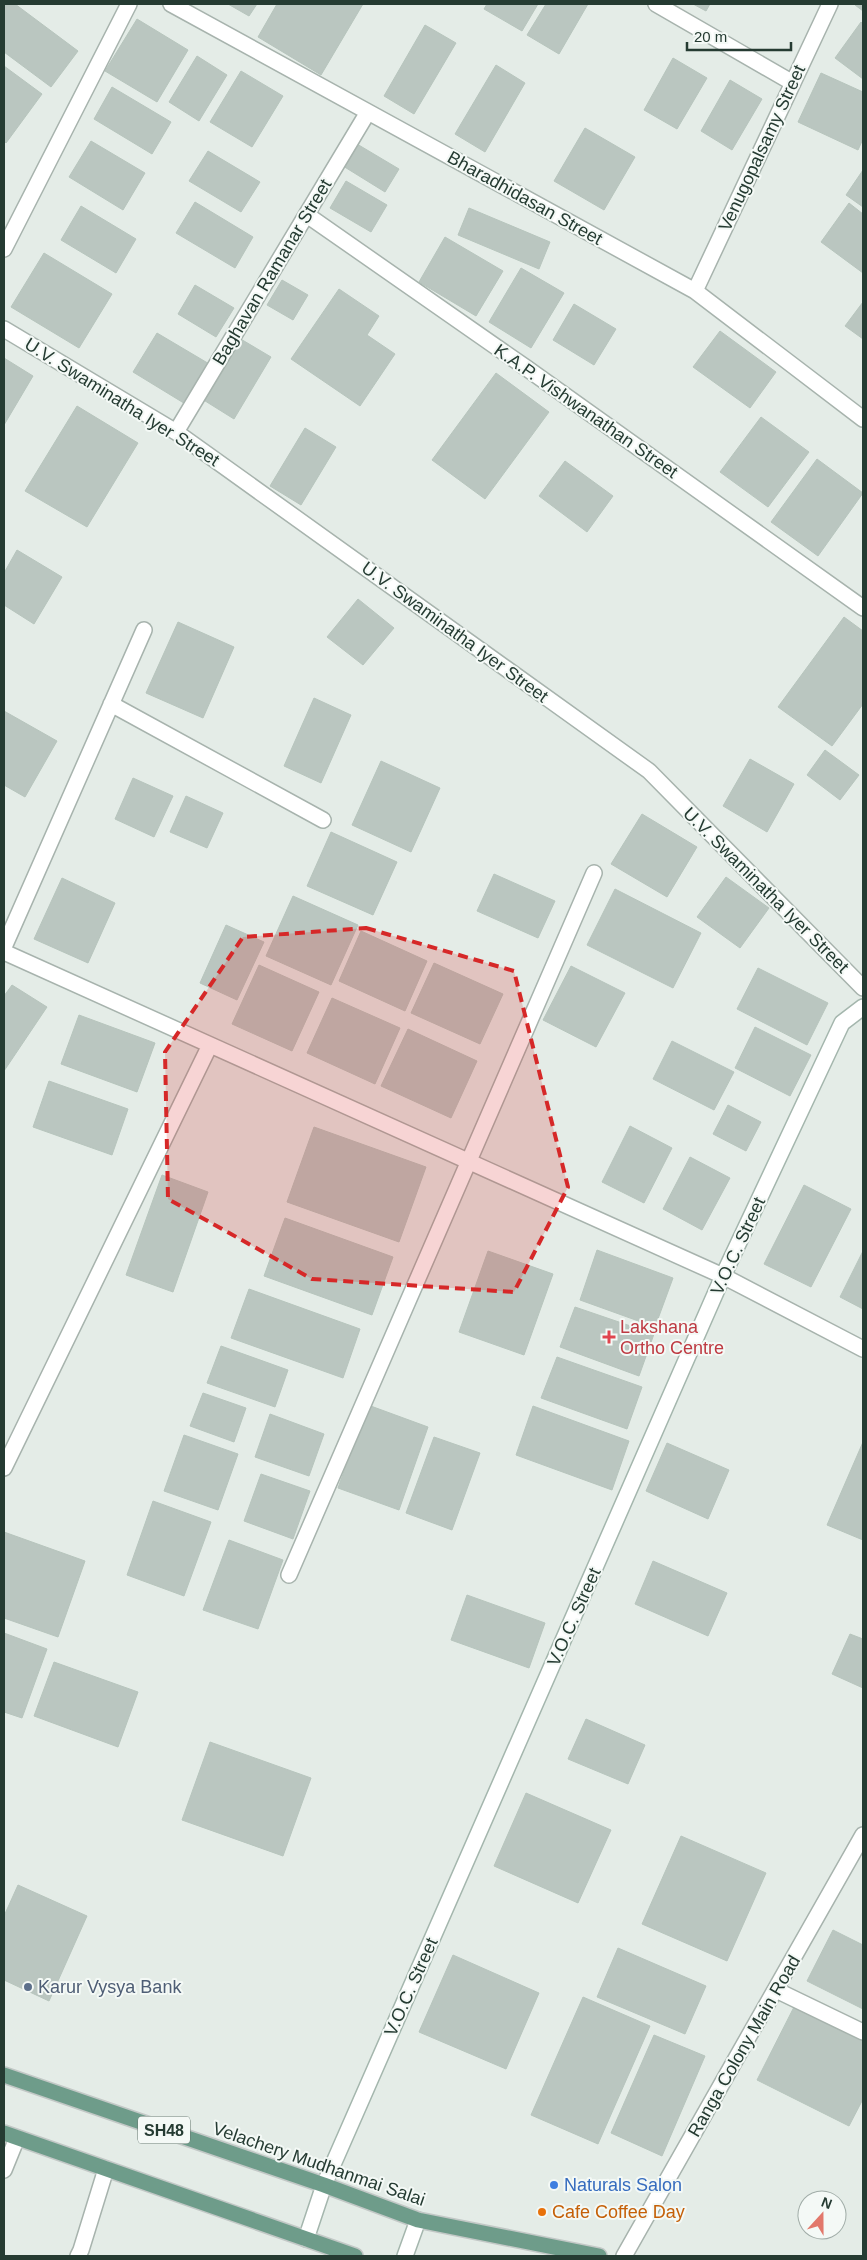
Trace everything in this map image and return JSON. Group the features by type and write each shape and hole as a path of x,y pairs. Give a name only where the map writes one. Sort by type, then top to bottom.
{"main road":[{"name":"Velachery Mudhanmai Salai","path":"4,2075 324,2185 418,2220 599,2256"},
{"path":"10,2136 355,2256"}],"street":[{"path":"4,249 129,4"},
{"name":"Bharadhidasan Street","path":"171,4 694,291 863,419"},
{"path":"656,4 793,84"},
{"name":"Venugopalsamy Street","path":"694,291 830,4"},
{"name":"Baghavan Ramanar Street","path":"176,432 368,112"},
{"name":"K.A.P. Vishwanathan Street","path":"307,215 863,608"},
{"name":"U.V. Swaminatha Iyer Street","path":"4,329 176,432 648,771 863,988"},
{"path":"4,947 144,630"},
{"path":"112,704 324,820"},
{"path":"289,1576 594,873"},
{"path":"4,952 723,1276 863,1349"},
{"name":"V.O.C. Street","path":"306,2239 324,2185 723,1276 842,1023 863,1007"},
{"path":"4,1468 210,1045"},
{"name":"Ranga Colony Main Road","path":"624,2256 863,1835"},
{"path":"776,1990 863,2032"},
{"path":"4,2170 10,2136"},
{"path":"78,2256 106,2169"},
{"path":"404,2256 418,2220"}],"highlighted area":[{"path":"366,928 514,971 568,1187 514,1292 312,1279 168,1199 165,1052 243,937"}],"building":[{"path":"4,4 15,4 78,51 51,87 4,52"},
{"path":"228,4 257,4 249,16"},
{"path":"277,4 363,4 321,75 258,37"},
{"path":"487,4 538,4 522,31 484,9"},
{"path":"546,4 588,4 559,54 527,35"},
{"path":"693,4 710,4 706,11"},
{"path":"863,4 863,11 855,5"},
{"path":"137,19 188,50 157,102 105,71"},
{"path":"861,22 863,24 863,79 835,58"},
{"path":"425,25 456,43 414,114 384,96"},
{"path":"197,56 227,75 199,121 169,102"},
{"path":"673,58 707,78 677,129 644,110"},
{"path":"496,65 525,83 485,152 455,134"},
{"path":"4,66 42,94 6,143 4,141"},
{"path":"241,71 283,96 252,147 210,122"},
{"path":"821,73 863,92 863,139 858,150 798,122"},
{"path":"730,80 762,99 732,150 701,131"},
{"path":"112,87 171,122 152,154 94,119"},
{"path":"585,128 635,157 604,210 554,181"},
{"path":"91,141 145,173 123,210 69,177"},
{"path":"357,144 399,169 385,192 343,166"},
{"path":"208,151 260,182 241,212 189,181"},
{"path":"863,170 863,207 846,195"},
{"path":"346,181 387,205 371,232 330,208"},
{"path":"195,202 253,237 235,268 176,233"},
{"path":"849,203 863,214 863,273 821,242"},
{"path":"81,206 136,239 116,273 61,240"},
{"path":"469,208 550,242 539,269 458,235"},
{"path":"445,237 503,271 476,316 419,282"},
{"path":"44,253 112,294 79,348 11,307"},
{"path":"521,268 564,293 531,348 489,322"},
{"path":"282,280 308,295 293,320 267,305"},
{"path":"195,285 234,308 216,337 178,314"},
{"path":"339,289 379,316 367,335 395,354 360,406 291,359"},
{"path":"863,302 863,339 845,326"},
{"path":"574,304 616,329 594,365 553,340"},
{"path":"720,331 776,372 750,408 693,367"},
{"path":"157,333 211,365 187,405 133,372"},
{"path":"239,338 271,357 234,419 202,399"},
{"path":"4,358 33,376 4,425"},
{"path":"496,373 549,412 485,499 432,460"},
{"path":"77,406 138,443 87,527 25,491"},
{"path":"761,417 809,452 768,507 720,472"},
{"path":"305,428 336,447 301,505 270,486"},
{"path":"817,459 863,493 818,556 771,522"},
{"path":"565,461 613,496 587,532 539,496"},
{"path":"17,550 62,577 34,624 4,605 4,573"},
{"path":"358,599 394,628 363,665 327,637"},
{"path":"844,617 863,631 863,704 832,746 778,707"},
{"path":"178,622 234,647 203,718 146,693"},
{"path":"314,698 351,715 321,783 284,766"},
{"path":"4,711 57,741 25,797 4,785"},
{"path":"825,750 859,775 840,800 807,775"},
{"path":"750,759 794,784 767,832 723,806"},
{"path":"381,761 440,788 411,852 352,825"},
{"path":"133,778 173,796 154,837 115,819"},
{"path":"186,796 223,813 207,848 170,832"},
{"path":"642,814 697,847 667,897 611,864"},
{"path":"331,832 397,862 373,915 307,886"},
{"path":"494,874 555,901 538,938 477,911"},
{"path":"726,877 769,908 740,948 697,917"},
{"path":"62,878 115,903 88,963 34,939"},
{"path":"615,889 701,933 673,988 587,945"},
{"path":"293,896 358,925 331,985 266,956"},
{"path":"226,925 264,942 237,1000 200,983"},
{"path":"361,931 427,961 405,1011 339,981"},
{"path":"434,963 503,994 480,1044 411,1013"},
{"path":"259,965 319,992 292,1051 232,1024"},
{"path":"571,966 625,993 596,1047 543,1020"},
{"path":"758,968 828,1003 807,1045 737,1009"},
{"path":"12,985 47,1007 4,1071 4,996"},
{"path":"332,998 400,1028 375,1084 307,1053"},
{"path":"79,1015 155,1043 137,1092 61,1064"},
{"path":"755,1027 811,1055 790,1096 735,1068"},
{"path":"408,1029 477,1061 451,1118 381,1086"},
{"path":"672,1041 734,1072 714,1110 653,1079"},
{"path":"49,1081 128,1109 112,1155 33,1127"},
{"path":"728,1105 761,1122 746,1151 713,1134"},
{"path":"630,1126 672,1148 644,1203 602,1182"},
{"path":"314,1127 426,1167 399,1242 287,1202"},
{"path":"690,1157 730,1178 702,1230 663,1209"},
{"path":"162,1175 208,1192 173,1292 126,1275"},
{"path":"804,1185 851,1209 811,1287 764,1264"},
{"path":"285,1218 393,1257 372,1315 264,1276"},
{"path":"597,1250 673,1278 655,1327 580,1300"},
{"path":"488,1251 553,1274 524,1355 459,1332"},
{"path":"863,1251 863,1309 840,1297"},
{"path":"249,1289 360,1329 343,1378 231,1338"},
{"path":"575,1307 654,1334 639,1376 560,1347"},
{"path":"221,1346 288,1370 275,1407 207,1383"},
{"path":"557,1357 642,1387 627,1429 541,1398"},
{"path":"203,1393 246,1408 234,1442 190,1426"},
{"path":"368,1405 428,1427 399,1510 338,1488"},
{"path":"533,1406 629,1441 612,1490 516,1455"},
{"path":"270,1414 324,1434 309,1476 255,1457"},
{"path":"184,1435 238,1454 218,1510 164,1491"},
{"path":"434,1437 480,1453 452,1530 406,1513"},
{"path":"863,1442 863,1540 827,1525"},
{"path":"667,1443 729,1470 708,1519 646,1491"},
{"path":"261,1474 310,1491 293,1539 244,1521"},
{"path":"153,1501 211,1522 184,1596 127,1575"},
{"path":"4,1532 85,1561 58,1637 4,1618"},
{"path":"229,1540 283,1560 258,1629 203,1610"},
{"path":"653,1561 727,1593 708,1636 635,1604"},
{"path":"467,1595 545,1623 529,1668 451,1640"},
{"path":"4,1633 47,1649 22,1718 4,1712"},
{"path":"850,1634 863,1639 863,1688 832,1674"},
{"path":"54,1662 138,1692 118,1747 34,1716"},
{"path":"586,1719 645,1745 628,1784 568,1759"},
{"path":"210,1742 311,1778 283,1856 182,1820"},
{"path":"526,1793 611,1830 578,1903 494,1866"},
{"path":"681,1836 766,1873 727,1961 642,1924"},
{"path":"18,1885 87,1916 49,2001 4,1980 4,1916"},
{"path":"833,1930 863,1945 863,2009 807,1981"},
{"path":"618,1948 706,1986 685,2034 597,1997"},
{"path":"453,1955 539,1993 506,2069 419,2032"},
{"path":"583,1997 650,2026 598,2144 531,2115"},
{"path":"795,2005 863,2039 863,2099 849,2126 757,2080"},
{"path":"654,2035 705,2056 662,2156 611,2133"}],"place":[{"name":"Lakshana Ortho Centre","path":"609,1337"},
{"name":"Karur Vysya Bank","path":"28,1987"},
{"name":"Naturals Salon","path":"554,2185"},
{"name":"Cafe Coffee Day","path":"542,2212"}]}
